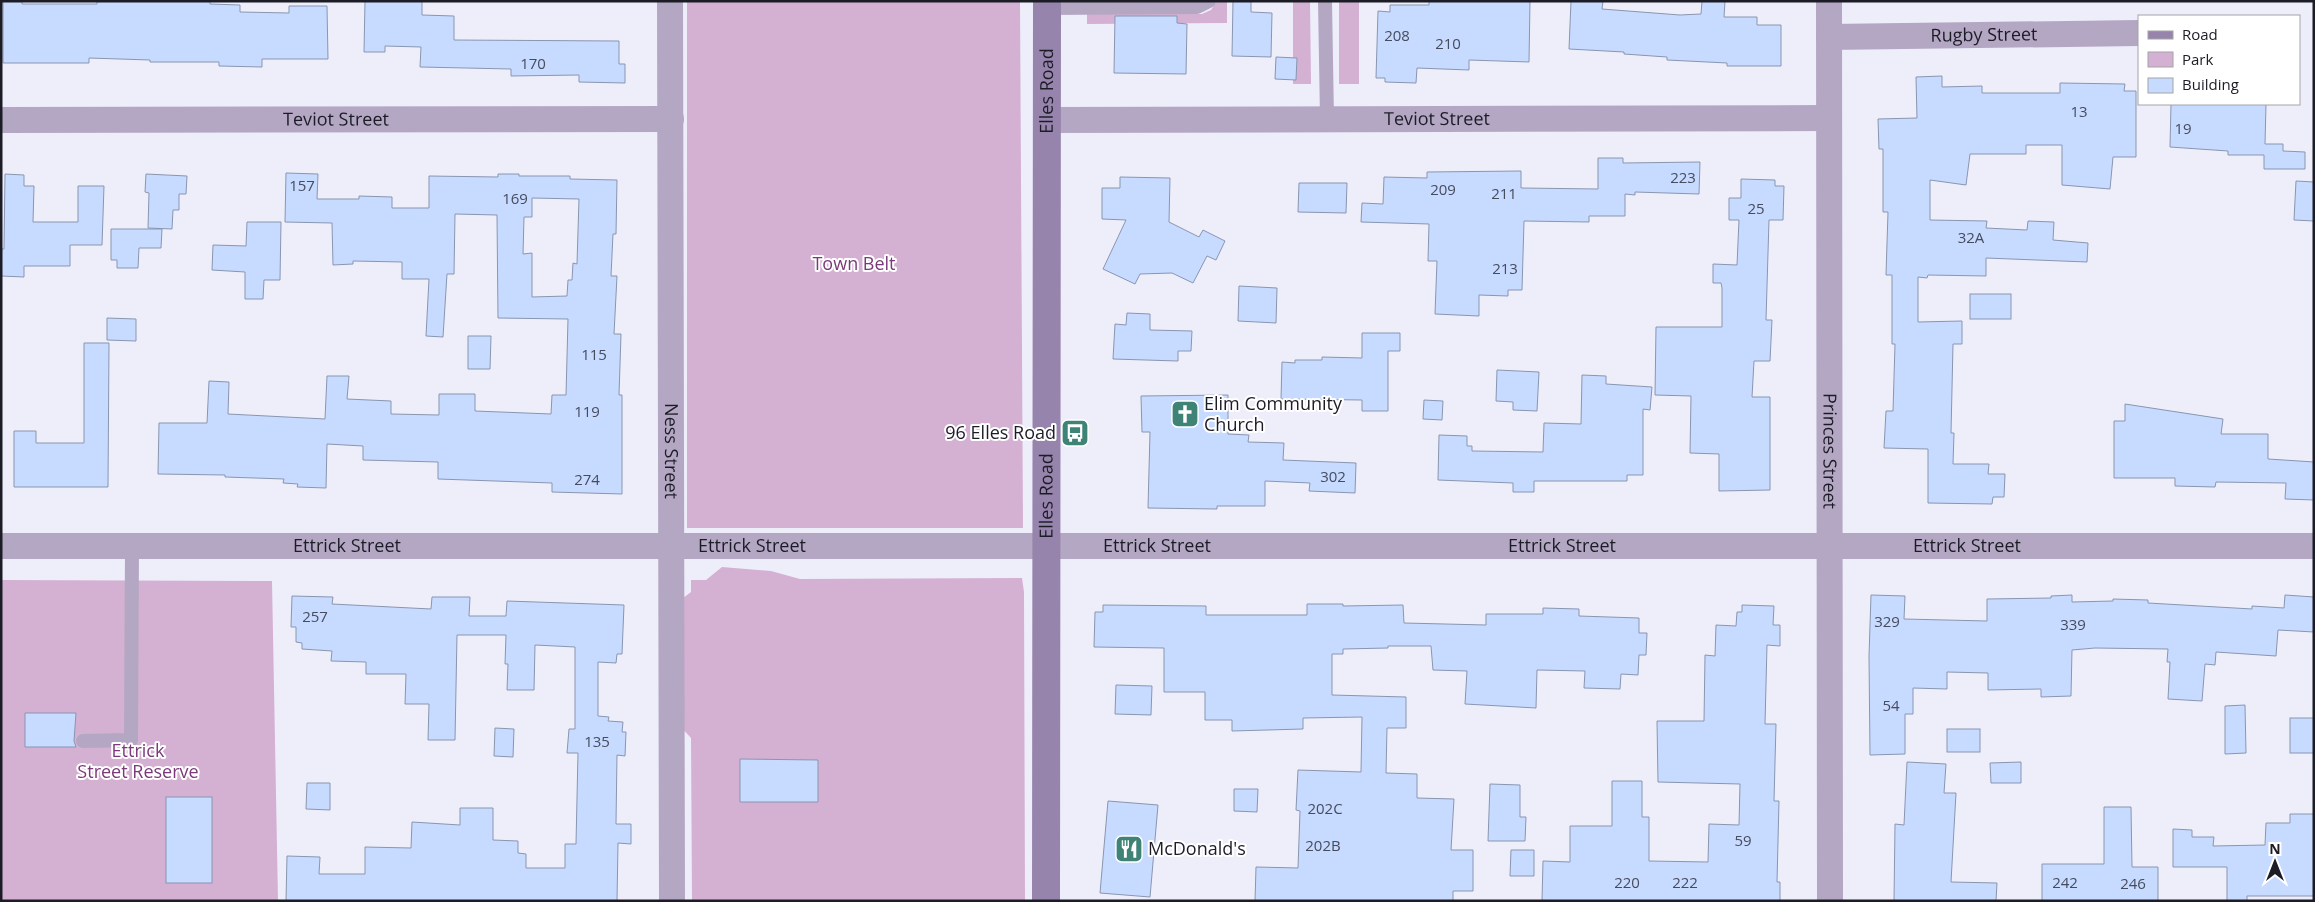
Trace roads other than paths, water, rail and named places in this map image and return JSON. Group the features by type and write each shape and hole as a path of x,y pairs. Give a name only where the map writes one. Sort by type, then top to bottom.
{"main road":[{"name":"Elles Road","path":"1046,901 1047,5"}],"street":[{"name":"Ness Street","path":"670,1 672,901"},
{"name":"Princes Street","path":"1829,1 1830,901"},
{"name":"Rugby Street","path":"1829,37 2138,33"},
{"name":"Teviot Street","path":"1046,120 1829,118"},
{"name":"Teviot Street","path":"1,120 671,119"},
{"name":"Ettrick Street","path":"1,546 1046,544 2314,546"}],"lane":[{"path":"1047,5 1197,7 1209,1"},
{"path":"1325,1 1327,119"},
{"path":"83,741 130,740 132,546"}],"place":[{"name":"Elim Community Church","path":"1185,414"},
{"name":"96 Elles Road","path":"1075,433"},
{"name":"McDonald's","path":"1129,849"}],"park label":[{"name":"Town Belt","path":"854,264"},
{"name":"Ettrick Street Reserve","path":"138,761"}]}
